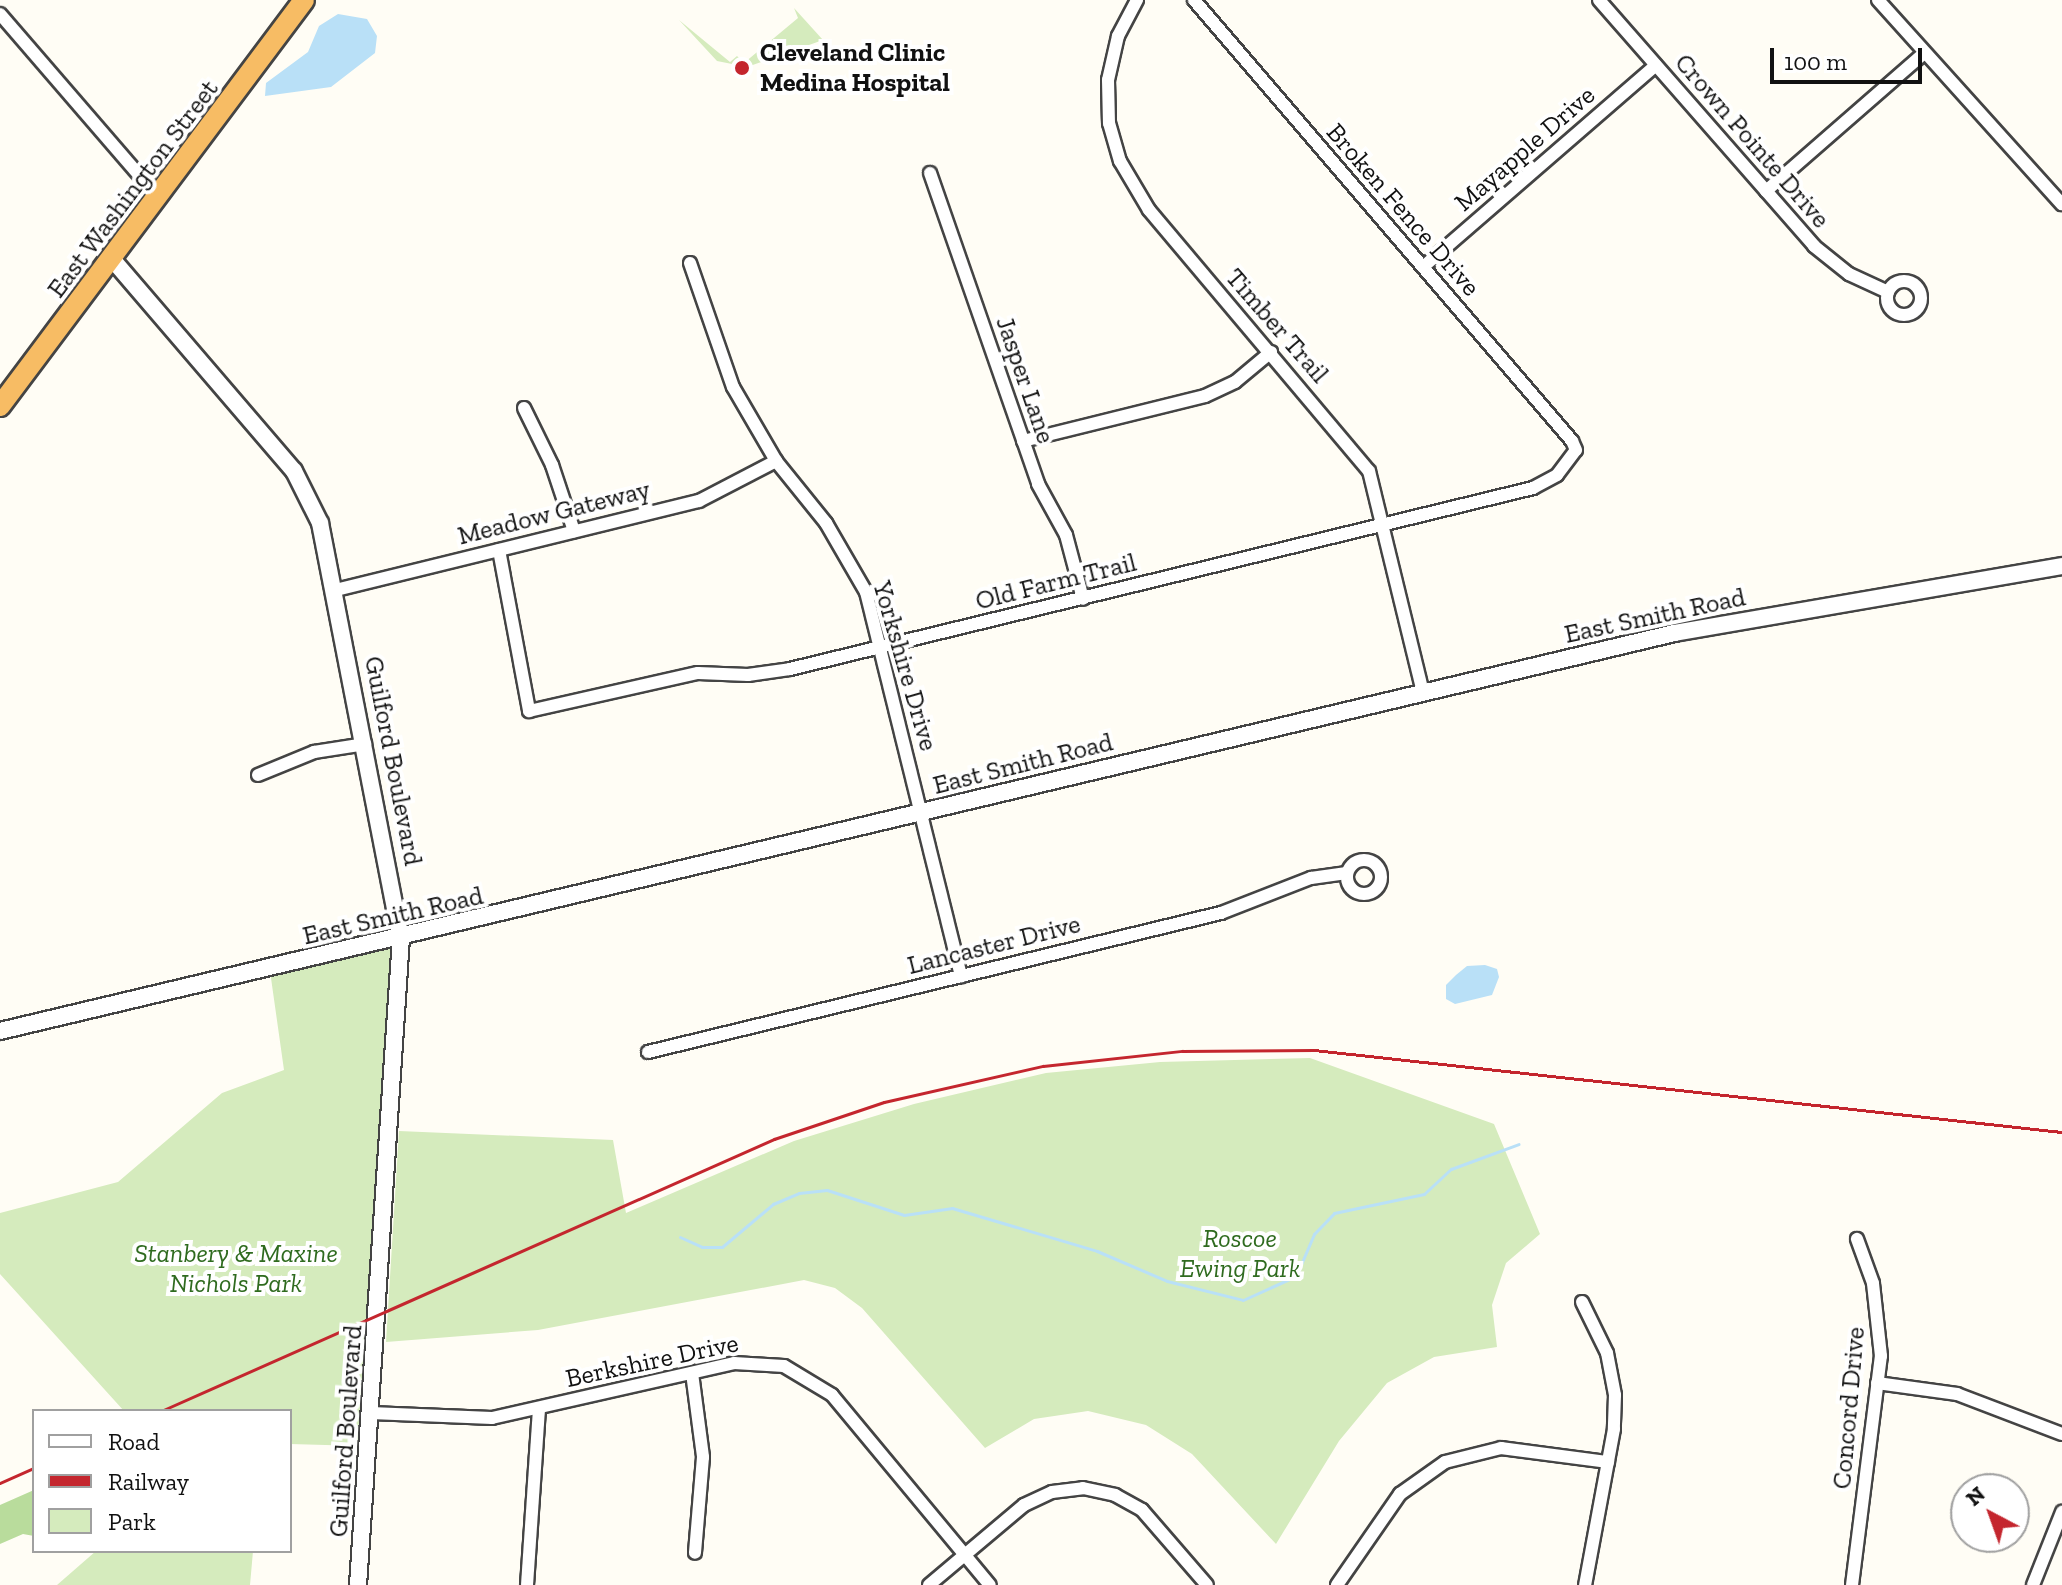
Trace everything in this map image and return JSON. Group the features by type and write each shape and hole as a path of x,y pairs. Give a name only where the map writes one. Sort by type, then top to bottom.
{"highway":[{"name":"East Washington Street","path":"0,406 113,260 304,0"}],"street":[{"name":"Timber Trail","path":"1137,0 1118,36 1108,80 1109,123 1120,161 1149,210 1360,457 1384,525 1423,692"},
{"name":"Broken Fence Drive","path":"1194,0 1576,450"},
{"name":"Crown Pointe Drive","path":"1599,0 1831,261 1888,292"},
{"path":"1878,0 1924,53 1978,106 2062,204"},
{"path":"0,14 159,198"},
{"path":"1766,191 1924,53"},
{"name":"Mayapple Drive","path":"1423,267 1656,65"},
{"name":"Jasper Lane","path":"930,173 1038,484 1066,535 1083,599"},
{"name":"Guilford Boulevard","path":"113,260 294,471 320,523 336,590 401,938 358,1585"},
{"name":"Yorkshire Drive","path":"690,263 733,387 776,461 826,523 866,592 961,976"},
{"path":"1023,441 1205,396 1235,382 1271,352"},
{"path":"524,408 552,465 574,531"},
{"name":"Old Farm Trail","path":"499,550 529,711 698,673 748,675 880,648 1533,488 1565,468 1576,450"},
{"name":"Meadow Gateway","path":"336,590 699,501 776,461"},
{"name":"East Smith Road","path":"0,1031 1674,633 2062,566"},
{"path":"258,775 314,752 365,744"},
{"name":"Lancaster Drive","path":"648,1052 1221,913 1311,878 1347,873"},
{"name":"Concord Drive","path":"1852,1585 1877,1383 1878,1308 1857,1239"},
{"path":"1582,1302 1601,1335 1612,1374 1615,1414 1585,1585"},
{"name":"Berkshire Drive","path":"371,1413 470,1420 539,1408 692,1373 767,1362 819,1383 990,1585"},
{"path":"692,1373 703,1457 695,1553"},
{"path":"1877,1383 1957,1394 2062,1434"},
{"path":"527,1585 539,1408"},
{"path":"1337,1585 1400,1494 1445,1462 1501,1448 1608,1462"},
{"path":"929,1585 1037,1497 1083,1488 1115,1495 1142,1510 1207,1585"},
{"path":"2033,1585 2062,1512"}],"green space":[{"path":"794,8 823,40 747,67 717,61 679,20 730,62 737,56 744,63 798,18"},
{"name":"Stanbery & Maxine Nichols Park","path":"400,942 361,1446 292,1444 292,1409 122,1409 0,1274 0,1213 118,1182 222,1093 284,1070 270,971"},
{"name":"Roscoe Ewing Park","path":"1310,1058 1494,1124 1540,1234 1506,1263 1492,1305 1497,1347 1434,1357 1387,1383 1339,1441 1276,1544 1192,1454 1146,1425 1088,1411 1034,1419 985,1448 862,1308 835,1288 804,1280 538,1330 386,1342 399,1131 613,1140 626,1213 794,1141 914,1104 1046,1073 1160,1062"},
{"path":"32,1491 32,1536 23,1534 0,1544 0,1505"},
{"path":"94,1553 253,1553 250,1585 57,1585"}],"water":[{"path":"338,14 367,19 377,36 375,53 331,87 265,96 266,83 308,52 319,26"},
{"path":"1485,965 1497,969 1499,977 1492,995 1455,1004 1446,999 1446,985 1456,975 1467,966"}],"waterway":[{"path":"680,1237 702,1247 722,1247 773,1204 799,1193 827,1190 904,1215 952,1208 1097,1251 1167,1281 1243,1300 1296,1276 1314,1234 1334,1213 1424,1194 1451,1169 1519,1144"}],"railway":[{"path":"166,1409 774,1139 884,1102 1043,1066 1182,1051 1314,1050 2062,1132"},
{"path":"0,1483 32,1469"}],"place":[{"name":"Cleveland Clinic Medina Hospital","path":"742,68"}]}
